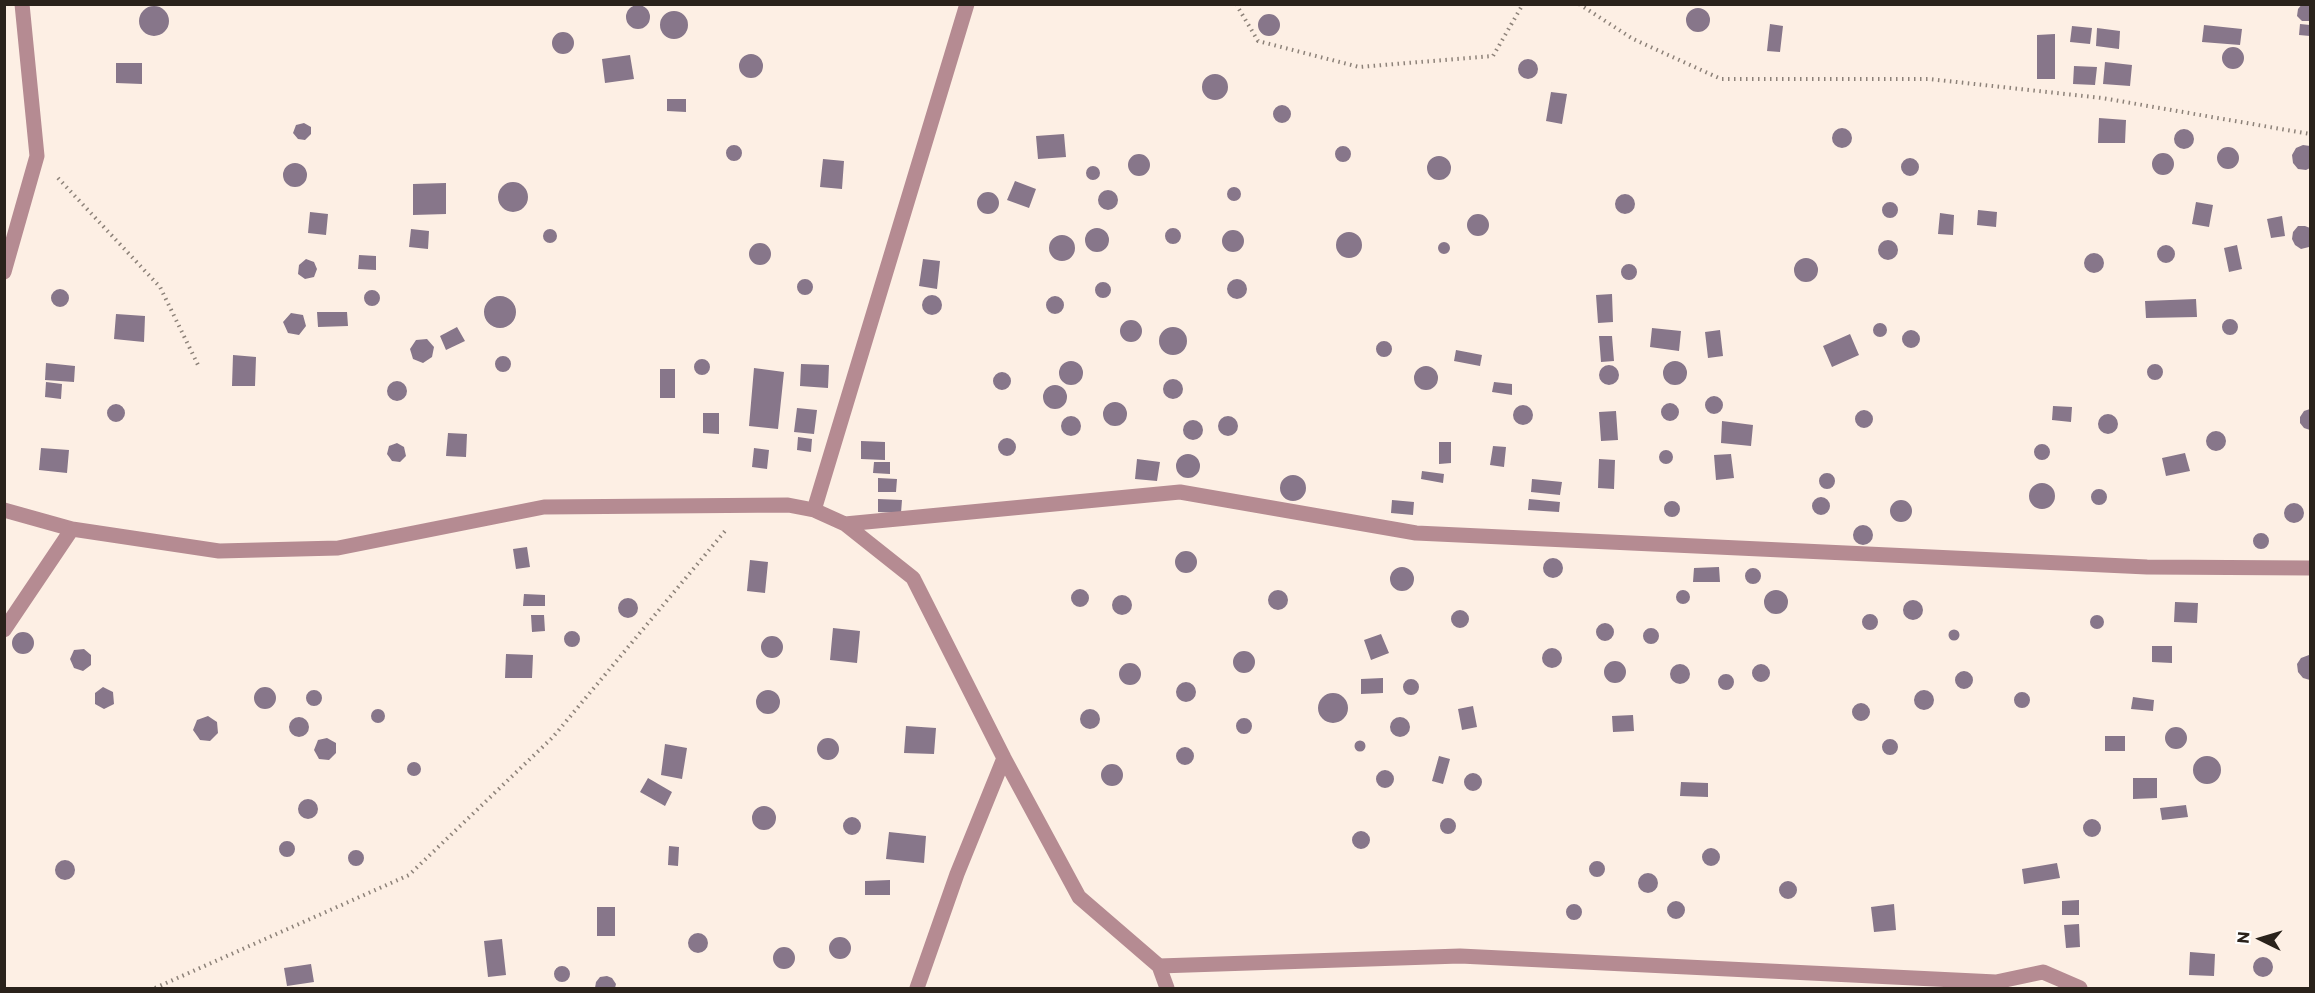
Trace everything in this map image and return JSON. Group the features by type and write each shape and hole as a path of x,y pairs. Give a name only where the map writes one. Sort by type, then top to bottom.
{"street":[{"path":"4,272 37,156 22,4"},
{"path":"814,510 967,4"},
{"path":"845,524 1180,492 1416,533 2147,567 2310,568"},
{"path":"4,510 72,529 219,551 338,548 544,507 746,504 788,505 814,510 845,524 913,578 1004,758 1079,897 1159,966 1167,988"},
{"path":"4,630 72,529"},
{"path":"917,988 957,874 1004,758"},
{"path":"1159,966 1460,956 1996,982 2043,972 2080,988"}],"path":[{"path":"1236,4 1258,41 1359,67 1493,56 1523,4"},
{"path":"1579,4 1633,39 1721,79 1929,79 2103,98 2310,134"},
{"path":"37,156 160,287 200,367"},
{"path":"154,988 410,874 553,737 746,504"}],"building":[{"path":"2302,4 2310,4 2309,21 2302,21 2297,16"},
{"path":"638,5 643,6 649,12 649,22 643,28 638,29 633,28 627,22 626,17 627,12 633,6"},
{"path":"154,6 160,7 168,15 168,27 160,35 154,36 148,35 140,27 139,21 140,15 148,7"},
{"path":"1698,8 1703,9 1709,15 1709,25 1703,31 1698,32 1693,31 1687,25 1686,20 1687,15 1693,9"},
{"path":"674,11 684,15 688,25 684,35 674,39 664,35 660,25 664,15"},
{"path":"1269,14 1277,17 1280,25 1277,33 1269,36 1261,33 1258,25 1261,17"},
{"path":"1770,24 1783,26 1780,52 1767,51"},
{"path":"2300,24 2310,25 2310,36 2299,35"},
{"path":"2204,25 2242,29 2240,45 2202,42"},
{"path":"2072,26 2092,28 2090,44 2070,42"},
{"path":"2097,28 2120,31 2119,49 2096,46"},
{"path":"563,32 571,35 574,43 571,51 563,54 555,51 552,43 555,35"},
{"path":"2055,34 2055,79 2037,79 2037,35"},
{"path":"2233,47 2241,50 2244,58 2241,66 2233,69 2225,66 2222,58 2225,50"},
{"path":"751,54 759,58 763,66 759,74 751,78 743,74 739,66 743,58"},
{"path":"630,55 634,79 605,83 602,59"},
{"path":"1524,59 1532,59 1538,65 1538,73 1532,79 1524,79 1518,73 1518,65"},
{"path":"2105,62 2132,65 2130,86 2103,84"},
{"path":"116,63 142,63 142,84 116,83"},
{"path":"2074,66 2097,67 2095,85 2073,84"},
{"path":"1215,74 1224,78 1228,87 1224,96 1215,100 1206,96 1202,87 1206,78"},
{"path":"1551,92 1567,94 1562,124 1546,121"},
{"path":"667,99 686,99 686,112 667,111"},
{"path":"1282,105 1288,108 1291,114 1288,120 1282,123 1276,120 1273,114 1276,108"},
{"path":"2099,118 2126,120 2125,143 2098,143"},
{"path":"304,123 311,127 311,134 305,140 298,139 293,133 296,125"},
{"path":"1838,128 1846,128 1852,134 1852,142 1846,148 1838,148 1832,142 1832,134"},
{"path":"2184,129 2191,132 2194,139 2191,146 2184,149 2177,146 2174,139 2177,132"},
{"path":"1064,134 1066,157 1038,159 1036,136"},
{"path":"731,145 737,145 742,153 740,159 731,161 726,156 726,150"},
{"path":"2303,145 2310,146 2310,168 2306,170 2298,169 2293,163 2292,155 2296,148"},
{"path":"1343,146 1349,148 1351,154 1349,160 1343,162 1337,160 1335,154 1337,148"},
{"path":"2228,147 2236,150 2239,158 2236,166 2228,169 2220,166 2217,158 2220,150"},
{"path":"2163,153 2171,156 2174,164 2171,172 2163,175 2155,172 2152,164 2155,156"},
{"path":"1139,154 1147,157 1150,165 1147,173 1139,176 1131,173 1128,165 1131,157"},
{"path":"1434,156 1444,156 1451,163 1451,173 1444,180 1434,180 1427,173 1427,163"},
{"path":"1910,158 1916,161 1919,167 1916,173 1910,176 1904,173 1901,167 1904,161"},
{"path":"823,159 844,161 842,189 820,187"},
{"path":"295,163 304,166 307,175 304,184 295,187 286,184 283,175 286,166"},
{"path":"1090,166 1096,166 1100,173 1096,180 1090,180 1086,176 1086,170"},
{"path":"1015,181 1036,189 1029,208 1007,200"},
{"path":"513,182 519,183 527,191 527,203 519,211 513,212 507,211 499,203 498,197 499,191 507,183"},
{"path":"446,183 446,214 413,215 413,184"},
{"path":"1231,187 1237,187 1241,194 1237,201 1231,201 1227,197 1227,191"},
{"path":"1104,190 1112,190 1118,196 1118,204 1112,210 1104,210 1098,204 1098,196"},
{"path":"988,192 998,199 999,203 992,213 988,214 978,207 977,203 984,193"},
{"path":"1621,194 1629,194 1635,200 1635,208 1629,214 1621,214 1615,208 1615,200"},
{"path":"1890,202 1898,210 1890,218 1882,210"},
{"path":"2196,202 2213,205 2209,227 2192,224"},
{"path":"1978,210 1997,212 1996,227 1977,225"},
{"path":"310,212 328,214 326,235 308,233"},
{"path":"1940,213 1954,215 1953,235 1938,234"},
{"path":"1478,214 1486,217 1489,225 1486,233 1478,236 1470,233 1467,225 1470,217"},
{"path":"2282,216 2285,236 2271,238 2267,219"},
{"path":"2298,226 2310,228 2309,247 2301,249 2295,245 2292,239 2293,232"},
{"path":"1097,228 1102,229 1108,235 1108,245 1102,251 1097,252 1092,251 1086,245 1085,240 1086,235 1092,229"},
{"path":"1173,228 1179,230 1181,236 1179,242 1173,244 1167,242 1165,236 1167,230"},
{"path":"411,229 429,231 428,249 409,247"},
{"path":"550,229 555,231 557,236 555,241 550,243 545,241 543,236 545,231"},
{"path":"1233,230 1241,233 1244,241 1241,249 1233,252 1225,249 1222,241 1225,233"},
{"path":"1349,232 1358,236 1362,245 1358,254 1349,258 1340,254 1336,245 1340,236"},
{"path":"1062,235 1071,239 1075,248 1071,257 1062,261 1053,257 1049,248 1053,239"},
{"path":"1888,240 1895,243 1898,250 1895,257 1888,260 1881,257 1878,250 1881,243"},
{"path":"1446,242 1449,243 1449,253 1442,254 1439,253 1438,246 1439,243"},
{"path":"760,243 768,246 771,254 768,262 760,265 752,262 749,254 752,246"},
{"path":"2166,245 2172,248 2175,254 2172,260 2166,263 2160,260 2157,254 2160,248"},
{"path":"2237,245 2242,269 2229,272 2224,248"},
{"path":"2094,253 2101,256 2104,263 2101,270 2094,273 2087,270 2084,263 2087,256"},
{"path":"359,255 376,256 376,270 358,269"},
{"path":"1806,258 1814,262 1818,270 1814,278 1806,282 1798,278 1794,270 1798,262"},
{"path":"306,259 314,262 317,269 314,277 305,279 298,274 299,265"},
{"path":"923,259 940,261 937,289 919,286"},
{"path":"1626,264 1632,264 1637,272 1635,278 1626,280 1621,275 1621,269"},
{"path":"805,279 811,281 813,287 811,293 805,295 799,293 797,287 799,281"},
{"path":"1237,279 1244,282 1247,289 1244,296 1237,299 1230,296 1227,289 1230,282"},
{"path":"1103,282 1109,284 1111,290 1109,296 1103,298 1097,296 1095,290 1097,284"},
{"path":"60,289 66,292 69,298 66,304 60,307 54,304 51,298 54,292"},
{"path":"369,290 375,290 380,298 378,304 369,306 364,301 364,295"},
{"path":"1612,294 1613,322 1598,323 1596,295"},
{"path":"932,295 939,298 942,305 939,312 932,315 925,312 922,305 925,298"},
{"path":"500,296 512,300 516,312 512,324 500,328 488,324 484,312 488,300"},
{"path":"1051,296 1059,296 1064,301 1062,312 1051,314 1046,309 1046,301"},
{"path":"2196,299 2197,317 2146,318 2145,301"},
{"path":"317,312 347,312 348,326 318,327"},
{"path":"291,313 303,315 306,326 299,335 288,333 283,322"},
{"path":"116,314 145,316 144,342 114,339"},
{"path":"2230,319 2236,321 2238,327 2236,333 2230,335 2224,333 2222,327 2224,321"},
{"path":"1131,320 1139,323 1142,331 1139,339 1131,342 1123,339 1120,331 1123,323"},
{"path":"1880,323 1885,325 1887,330 1885,335 1880,337 1875,335 1873,330 1875,325"},
{"path":"457,327 465,341 446,350 440,336"},
{"path":"1173,327 1183,331 1187,341 1183,351 1173,355 1163,351 1159,341 1163,331"},
{"path":"1652,328 1681,331 1679,351 1650,347"},
{"path":"1720,330 1723,356 1708,358 1705,332"},
{"path":"1911,330 1917,333 1920,339 1917,345 1911,348 1905,345 1902,339 1905,333"},
{"path":"1850,334 1859,355 1832,367 1823,346"},
{"path":"1599,336 1612,336 1614,361 1601,362"},
{"path":"427,339 434,347 432,357 423,363 413,359 410,349 416,340"},
{"path":"1381,341 1387,341 1392,349 1390,355 1381,357 1376,352 1376,346"},
{"path":"1456,350 1482,355 1480,366 1454,361"},
{"path":"233,355 256,357 255,386 232,386"},
{"path":"500,356 506,356 511,364 509,370 500,372 495,367 495,361"},
{"path":"699,359 705,359 710,367 708,373 699,375 694,370 694,364"},
{"path":"1071,361 1080,364 1083,373 1080,382 1071,385 1062,382 1059,373 1062,364"},
{"path":"1675,361 1680,362 1686,368 1686,378 1680,384 1675,385 1670,384 1664,378 1663,373 1664,368 1670,362"},
{"path":"46,363 75,366 74,382 45,380"},
{"path":"801,364 829,365 828,388 800,386"},
{"path":"2155,364 2163,372 2155,380 2147,372"},
{"path":"1609,365 1616,368 1619,375 1616,382 1609,385 1602,382 1599,375 1602,368"},
{"path":"1426,366 1434,370 1438,378 1434,386 1426,390 1418,386 1414,378 1418,370"},
{"path":"754,368 784,372 778,429 749,426"},
{"path":"660,369 675,369 675,398 660,398"},
{"path":"1002,372 1010,377 1011,381 1006,389 1002,390 994,385 993,381 998,373"},
{"path":"1169,379 1177,379 1183,385 1183,393 1177,399 1169,399 1163,393 1163,385"},
{"path":"397,381 404,384 407,391 404,398 397,401 390,398 387,391 390,384"},
{"path":"46,382 62,384 61,399 45,397"},
{"path":"1494,382 1512,384 1512,395 1492,392"},
{"path":"1055,385 1064,388 1067,397 1064,406 1055,409 1046,406 1043,397 1046,388"},
{"path":"1714,396 1720,399 1723,405 1720,411 1714,414 1708,411 1705,405 1708,399"},
{"path":"1115,402 1123,406 1127,414 1123,422 1115,426 1107,422 1103,414 1107,406"},
{"path":"1666,403 1674,403 1679,408 1677,419 1666,421 1661,416 1661,408"},
{"path":"116,404 122,407 125,413 122,419 116,422 110,419 107,413 110,407"},
{"path":"1523,405 1530,408 1533,415 1530,422 1523,425 1516,422 1513,415 1516,408"},
{"path":"2053,406 2072,407 2071,422 2052,420"},
{"path":"797,408 817,410 814,434 794,432"},
{"path":"2310,409 2310,430 2304,428 2300,423 2300,417 2304,411"},
{"path":"1864,410 1870,413 1873,419 1870,425 1864,428 1858,425 1855,419 1858,413"},
{"path":"1616,411 1618,440 1601,441 1599,412"},
{"path":"703,413 719,413 719,434 703,433"},
{"path":"2108,414 2115,417 2118,424 2115,431 2108,434 2101,431 2098,424 2101,417"},
{"path":"1071,416 1078,419 1081,426 1078,433 1071,436 1064,433 1061,426 1064,419"},
{"path":"1228,416 1235,419 1238,426 1235,433 1228,436 1221,433 1218,426 1221,419"},
{"path":"1193,420 1200,423 1203,430 1200,437 1193,440 1186,437 1183,430 1186,423"},
{"path":"1722,421 1753,425 1751,446 1721,443"},
{"path":"2212,431 2220,431 2226,437 2226,445 2220,451 2212,451 2206,445 2206,437"},
{"path":"448,433 467,434 466,457 446,456"},
{"path":"798,437 812,439 811,452 797,450"},
{"path":"1007,438 1013,441 1016,447 1013,453 1007,456 1001,453 998,447 1001,441"},
{"path":"861,441 885,442 885,460 861,459"},
{"path":"1439,442 1451,442 1451,463 1439,464"},
{"path":"397,443 404,447 406,456 400,462 392,461 387,454 389,446"},
{"path":"2042,444 2050,452 2042,460 2034,452"},
{"path":"1493,446 1506,447 1504,467 1490,465"},
{"path":"41,448 69,450 67,473 39,470"},
{"path":"754,448 769,450 767,469 752,467"},
{"path":"1666,450 1671,452 1673,457 1671,462 1666,464 1661,462 1659,457 1661,452"},
{"path":"2185,453 2190,471 2166,476 2162,458"},
{"path":"1188,454 1193,455 1199,461 1199,471 1193,477 1188,478 1183,477 1177,471 1176,466 1177,461 1183,455"},
{"path":"1731,454 1734,478 1716,480 1714,455"},
{"path":"1137,459 1160,462 1157,481 1135,479"},
{"path":"1599,459 1615,460 1614,489 1598,488"},
{"path":"874,462 890,462 890,474 873,473"},
{"path":"1422,471 1444,474 1443,483 1421,479"},
{"path":"1827,473 1833,475 1835,481 1833,487 1827,489 1821,487 1819,481 1821,475"},
{"path":"1293,475 1302,479 1306,488 1302,497 1293,501 1284,497 1280,488 1284,479"},
{"path":"878,478 897,479 896,492 878,492"},
{"path":"1532,479 1562,482 1560,495 1531,492"},
{"path":"2042,483 2051,487 2055,496 2051,505 2042,509 2033,505 2029,496 2033,487"},
{"path":"2096,489 2102,489 2107,497 2105,503 2096,505 2091,500 2091,494"},
{"path":"1821,497 1827,500 1830,506 1827,512 1821,515 1815,512 1812,506 1815,500"},
{"path":"878,499 902,500 901,513 878,512"},
{"path":"1529,499 1560,502 1559,512 1528,510"},
{"path":"1392,500 1414,502 1413,515 1391,513"},
{"path":"1901,500 1909,503 1912,511 1909,519 1901,522 1893,519 1890,511 1893,503"},
{"path":"1669,501 1675,501 1680,509 1678,515 1669,517 1664,512 1664,506"},
{"path":"2294,503 2301,506 2304,513 2301,520 2294,523 2287,520 2284,513 2287,506"},
{"path":"1863,525 1870,528 1873,535 1870,542 1863,545 1856,542 1853,535 1856,528"},
{"path":"2261,533 2269,541 2261,549 2253,541"},
{"path":"527,547 530,567 516,569 513,549"},
{"path":"1186,551 1194,554 1197,562 1194,570 1186,573 1178,570 1175,562 1178,554"},
{"path":"1553,558 1560,561 1563,568 1560,575 1553,578 1546,575 1543,568 1546,561"},
{"path":"750,560 768,562 765,593 747,591"},
{"path":"1402,567 1410,571 1414,579 1410,587 1402,591 1394,587 1390,579 1394,571"},
{"path":"1719,567 1720,582 1693,582 1694,568"},
{"path":"1753,568 1759,570 1761,576 1759,582 1753,584 1747,582 1745,576 1747,570"},
{"path":"1080,589 1086,592 1089,598 1086,604 1080,607 1074,604 1071,598 1074,592"},
{"path":"1278,590 1285,593 1288,600 1285,607 1278,610 1271,607 1268,600 1271,593"},
{"path":"1680,590 1686,590 1690,597 1686,604 1680,604 1676,600 1676,594"},
{"path":"1776,590 1785,593 1788,602 1785,611 1776,614 1767,611 1764,602 1767,593"},
{"path":"524,594 545,595 545,606 523,606"},
{"path":"1122,595 1129,598 1132,605 1129,612 1122,615 1115,612 1112,605 1115,598"},
{"path":"624,598 632,598 638,604 638,612 632,618 624,618 618,612 618,604"},
{"path":"1909,600 1917,600 1923,606 1923,614 1917,620 1909,620 1903,614 1903,606"},
{"path":"2175,602 2198,603 2197,623 2174,622"},
{"path":"1456,610 1464,610 1469,615 1467,626 1456,628 1451,623 1451,615"},
{"path":"1870,614 1876,616 1878,622 1876,628 1870,630 1864,628 1862,622 1864,616"},
{"path":"531,615 544,615 545,631 532,632"},
{"path":"2094,615 2100,615 2104,622 2100,629 2094,629 2090,625 2090,619"},
{"path":"1601,623 1609,623 1614,628 1612,639 1601,641 1596,636 1596,628"},
{"path":"833,628 860,631 857,663 830,660"},
{"path":"1648,628 1654,628 1659,636 1657,642 1648,644 1643,639 1643,633"},
{"path":"1954,630 1958,631 1958,639 1954,640 1950,639 1949,635 1950,631"},
{"path":"572,631 578,633 580,639 578,645 572,647 566,645 564,639 566,633"},
{"path":"23,632 33,639 34,643 27,653 23,654 13,647 12,643 19,633"},
{"path":"1381,634 1389,653 1371,660 1364,640"},
{"path":"768,636 776,636 783,643 783,651 776,658 768,658 761,651 761,643"},
{"path":"2152,646 2172,646 2172,663 2152,662"},
{"path":"1548,648 1556,648 1562,654 1562,662 1556,668 1548,668 1542,662 1542,654"},
{"path":"84,649 91,655 91,665 83,671 74,668 70,659 74,650"},
{"path":"1244,651 1252,654 1255,662 1252,670 1244,673 1236,670 1233,662 1236,654"},
{"path":"506,654 533,655 532,678 505,678"},
{"path":"2309,655 2310,680 2303,678 2298,672 2297,664 2301,658"},
{"path":"1615,661 1623,664 1626,672 1623,680 1615,683 1607,680 1604,672 1607,664"},
{"path":"1130,663 1138,666 1141,674 1138,682 1130,685 1122,682 1119,674 1122,666"},
{"path":"1680,664 1687,667 1690,674 1687,681 1680,684 1673,681 1670,674 1673,667"},
{"path":"1761,664 1767,667 1770,673 1767,679 1761,682 1755,679 1752,673 1755,667"},
{"path":"1964,671 1970,674 1973,680 1970,686 1964,689 1958,686 1955,680 1958,674"},
{"path":"1726,674 1732,676 1734,682 1732,688 1726,690 1720,688 1718,682 1720,676"},
{"path":"1383,678 1383,693 1361,694 1361,679"},
{"path":"1408,679 1414,679 1419,687 1417,693 1408,695 1403,690 1403,684"},
{"path":"1186,682 1193,685 1196,692 1193,699 1186,702 1179,699 1176,692 1179,685"},
{"path":"103,687 113,692 114,704 104,709 95,704 95,693"},
{"path":"265,687 273,690 276,698 273,706 265,709 257,706 254,698 257,690"},
{"path":"314,690 320,692 322,698 320,704 314,706 308,704 306,698 308,692"},
{"path":"768,690 776,694 780,702 776,710 768,714 760,710 756,702 760,694"},
{"path":"1924,690 1931,693 1934,700 1931,707 1924,710 1917,707 1914,700 1917,693"},
{"path":"2022,692 2030,700 2022,708 2014,700"},
{"path":"1333,693 1343,698 1348,708 1343,718 1333,723 1323,718 1318,708 1323,698"},
{"path":"2133,697 2154,700 2153,711 2131,709"},
{"path":"1861,703 1867,706 1870,712 1867,718 1861,721 1855,718 1852,712 1855,706"},
{"path":"1473,706 1477,727 1462,730 1458,709"},
{"path":"375,709 381,709 385,716 381,723 375,723 371,719 371,713"},
{"path":"1090,709 1097,712 1100,719 1097,726 1090,729 1083,726 1080,719 1083,712"},
{"path":"1633,715 1634,731 1613,732 1612,716"},
{"path":"208,716 217,722 218,733 210,741 200,740 193,730 197,720"},
{"path":"299,717 306,720 309,727 306,734 299,737 292,734 289,727 292,720"},
{"path":"1400,717 1407,720 1410,727 1407,734 1400,737 1393,734 1390,727 1393,720"},
{"path":"1244,718 1252,726 1244,734 1236,726"},
{"path":"906,726 936,728 934,754 904,753"},
{"path":"2176,727 2184,730 2187,738 2184,746 2176,749 2168,746 2165,738 2168,730"},
{"path":"2105,736 2125,736 2125,751 2105,751"},
{"path":"327,738 336,743 336,753 329,760 319,759 314,750 318,740"},
{"path":"828,738 836,741 839,749 836,757 828,760 820,757 817,749 820,741"},
{"path":"1887,739 1893,739 1898,747 1896,753 1887,755 1882,750 1882,744"},
{"path":"1360,740 1366,746 1360,752 1354,746"},
{"path":"665,744 687,748 682,779 661,775"},
{"path":"1181,747 1189,747 1194,752 1192,763 1181,765 1176,760 1176,752"},
{"path":"1439,756 1450,759 1443,784 1432,781"},
{"path":"2207,756 2217,760 2221,770 2217,780 2207,784 2197,780 2193,770 2197,760"},
{"path":"411,762 417,762 421,769 417,776 411,776 407,772 407,766"},
{"path":"1112,764 1120,767 1123,775 1120,783 1112,786 1104,783 1101,775 1104,767"},
{"path":"1385,770 1391,773 1394,779 1391,785 1385,788 1379,785 1376,779 1379,773"},
{"path":"1473,773 1479,776 1482,782 1479,788 1473,791 1467,788 1464,782 1467,776"},
{"path":"648,778 672,792 665,806 640,792"},
{"path":"2133,778 2157,778 2157,798 2133,799"},
{"path":"1681,782 1708,783 1708,797 1680,796"},
{"path":"308,799 315,802 318,809 315,816 308,819 301,816 298,809 301,802"},
{"path":"2186,805 2188,817 2162,820 2160,808"},
{"path":"764,806 772,810 776,818 772,826 764,830 756,826 752,818 756,810"},
{"path":"848,817 856,817 861,822 859,833 848,835 843,830 843,822"},
{"path":"1445,818 1451,818 1456,826 1454,832 1445,834 1440,829 1440,823"},
{"path":"2088,819 2096,819 2101,824 2099,835 2088,837 2083,832 2083,824"},
{"path":"1361,831 1367,834 1370,840 1367,846 1361,849 1355,846 1352,840 1355,834"},
{"path":"889,832 926,836 924,863 886,859"},
{"path":"287,841 293,843 295,849 293,855 287,857 281,855 279,849 281,843"},
{"path":"669,846 679,847 678,866 668,865"},
{"path":"1711,848 1717,851 1720,857 1717,863 1711,866 1705,863 1702,857 1705,851"},
{"path":"356,850 362,852 364,858 362,864 356,866 350,864 348,858 350,852"},
{"path":"61,860 69,860 75,866 75,874 69,880 61,880 55,874 55,866"},
{"path":"1597,861 1605,869 1597,877 1589,869"},
{"path":"2057,863 2060,878 2024,884 2022,869"},
{"path":"1648,873 1655,876 1658,883 1655,890 1648,893 1641,890 1638,883 1641,876"},
{"path":"890,880 890,895 865,895 865,881"},
{"path":"1788,881 1794,884 1797,890 1794,896 1788,899 1782,896 1779,890 1782,884"},
{"path":"2079,900 2079,915 2062,915 2062,901"},
{"path":"1672,901 1680,901 1685,906 1683,917 1672,919 1667,914 1667,906"},
{"path":"1574,904 1580,906 1582,912 1580,918 1574,920 1568,918 1566,912 1568,906"},
{"path":"1894,904 1896,930 1874,932 1871,907"},
{"path":"597,907 615,907 615,936 597,936"},
{"path":"2079,924 2080,947 2066,948 2064,925"},
{"path":"698,933 705,936 708,943 705,950 698,953 691,950 688,943 691,936"},
{"path":"840,937 848,940 851,948 848,956 840,959 832,956 829,948 832,940"},
{"path":"502,939 506,975 488,977 484,941"},
{"path":"784,947 792,950 795,958 792,966 784,969 776,966 773,958 776,950"},
{"path":"2190,952 2215,954 2214,976 2189,975"},
{"path":"2259,957 2267,957 2273,963 2273,971 2267,977 2259,977 2253,971 2253,963"},
{"path":"311,964 314,982 287,986 284,968"},
{"path":"559,966 565,966 570,974 568,980 559,982 554,977 554,971"},
{"path":"600,977 612,978 616,984 615,988 595,988"}]}
